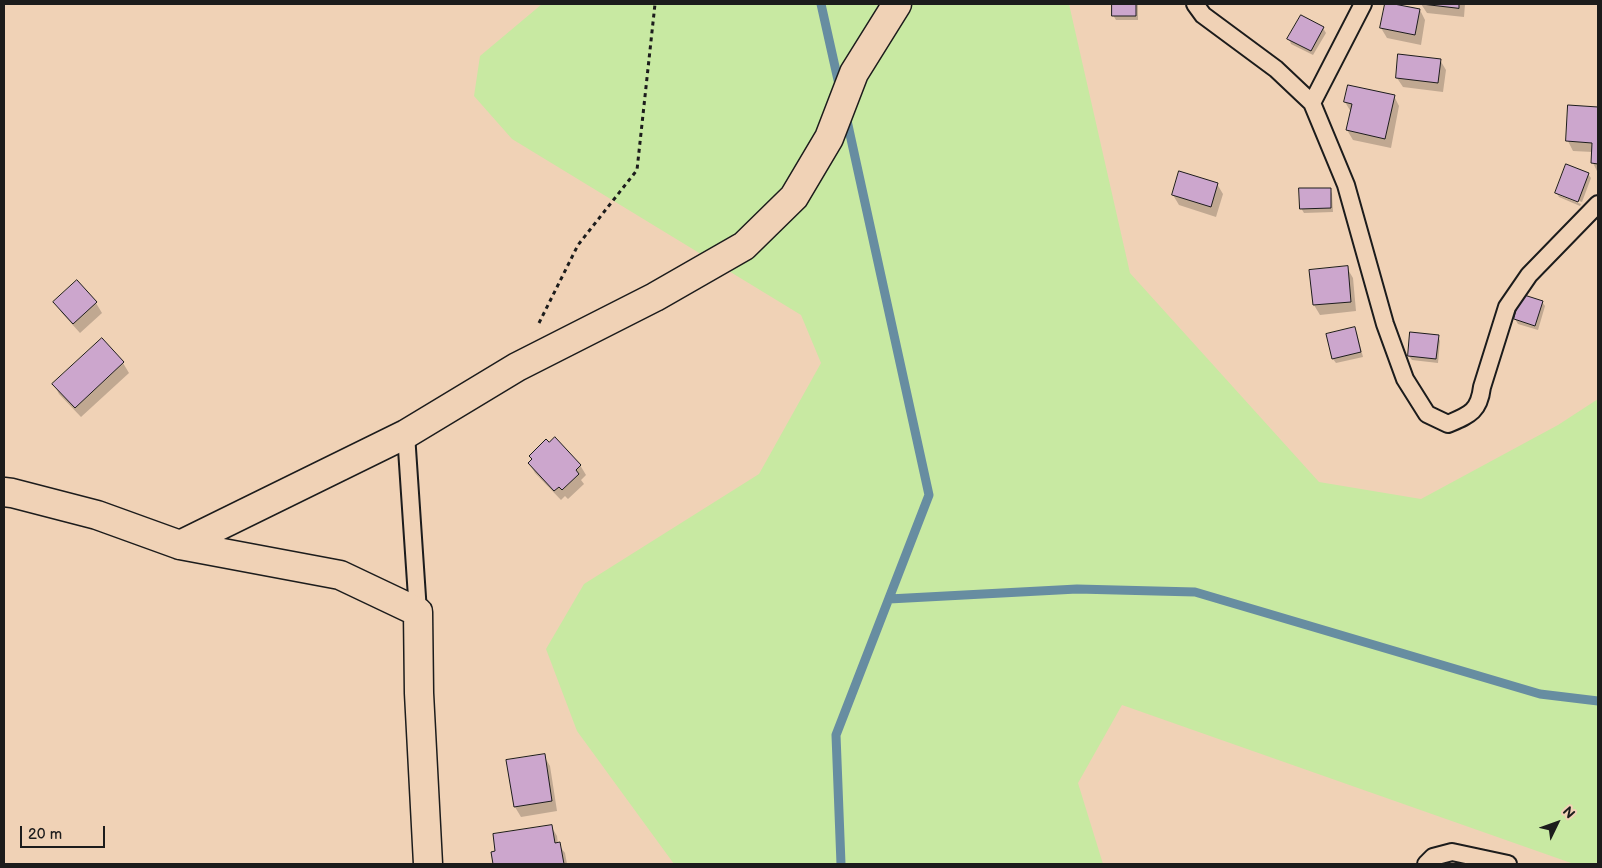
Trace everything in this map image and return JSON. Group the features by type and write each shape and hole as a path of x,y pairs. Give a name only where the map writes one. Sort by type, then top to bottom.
{"street":[{"path":"180,545 406,434 518,367 655,297 744,246 794,197 829,138 854,73 897,4"},
{"path":"4,492 12,492 97,515 180,545 340,575 418,612 419,693 428,864"}],"lane":[{"path":"1195,4 1203,15 1276,69 1312,102 1346,185 1385,324 1406,379 1427,414 1448,424 1469,415 1480,400 1482,387 1507,307 1529,275 1598,204"},
{"path":"1312,102 1363,4"},
{"path":"406,434 418,612"},
{"path":"1426,864 1434,857 1452,852 1508,864"}],"path":[{"path":"539,323 578,245 637,170 655,4"}],"green space":[{"path":"542,4 1069,4 1130,273 1319,482 1421,499 1558,425 1598,399 1598,864 1574,864 1122,705 1078,783 1103,864 674,864 577,731 546,649 584,584 759,474 821,363 801,315 512,139 474,96 480,56"}],"building":[{"path":"1112,4 1136,4 1136,16 1112,16"},
{"path":"1385,4 1420,9 1415,35 1380,28"},
{"path":"1422,4 1459,4 1459,8"},
{"path":"1301,15 1324,27 1311,51 1287,39"},
{"path":"1398,54 1441,59 1438,83 1396,78"},
{"path":"1348,85 1395,95 1385,139 1346,130 1352,104 1344,102"},
{"path":"1568,105 1598,107 1598,164 1591,163 1592,143 1566,141"},
{"path":"1566,164 1589,173 1578,202 1555,193"},
{"path":"1179,171 1218,183 1211,207 1172,195"},
{"path":"1299,188 1331,188 1331,208 1300,209"},
{"path":"1348,266 1351,302 1313,305 1309,270"},
{"path":"77,280 97,302 73,324 53,302"},
{"path":"1521,294 1543,301 1535,326 1514,319"},
{"path":"1355,327 1361,352 1332,359 1326,334"},
{"path":"1410,332 1439,335 1436,359 1408,356"},
{"path":"102,338 124,362 75,408 52,384"},
{"path":"555,437 581,465 576,470 579,474 562,490 559,487 554,491 528,463 532,459 529,456 546,439 549,442"},
{"path":"545,754 552,801 514,807 506,760"},
{"path":"552,825 555,843 560,842 564,864 493,864 491,852 495,851 493,834"}],"waterway":[{"path":"821,4 840,89"},
{"path":"841,864 836,735 929,495 846,116"},
{"path":"889,599 1077,589 1195,592 1540,694 1598,701"}]}
